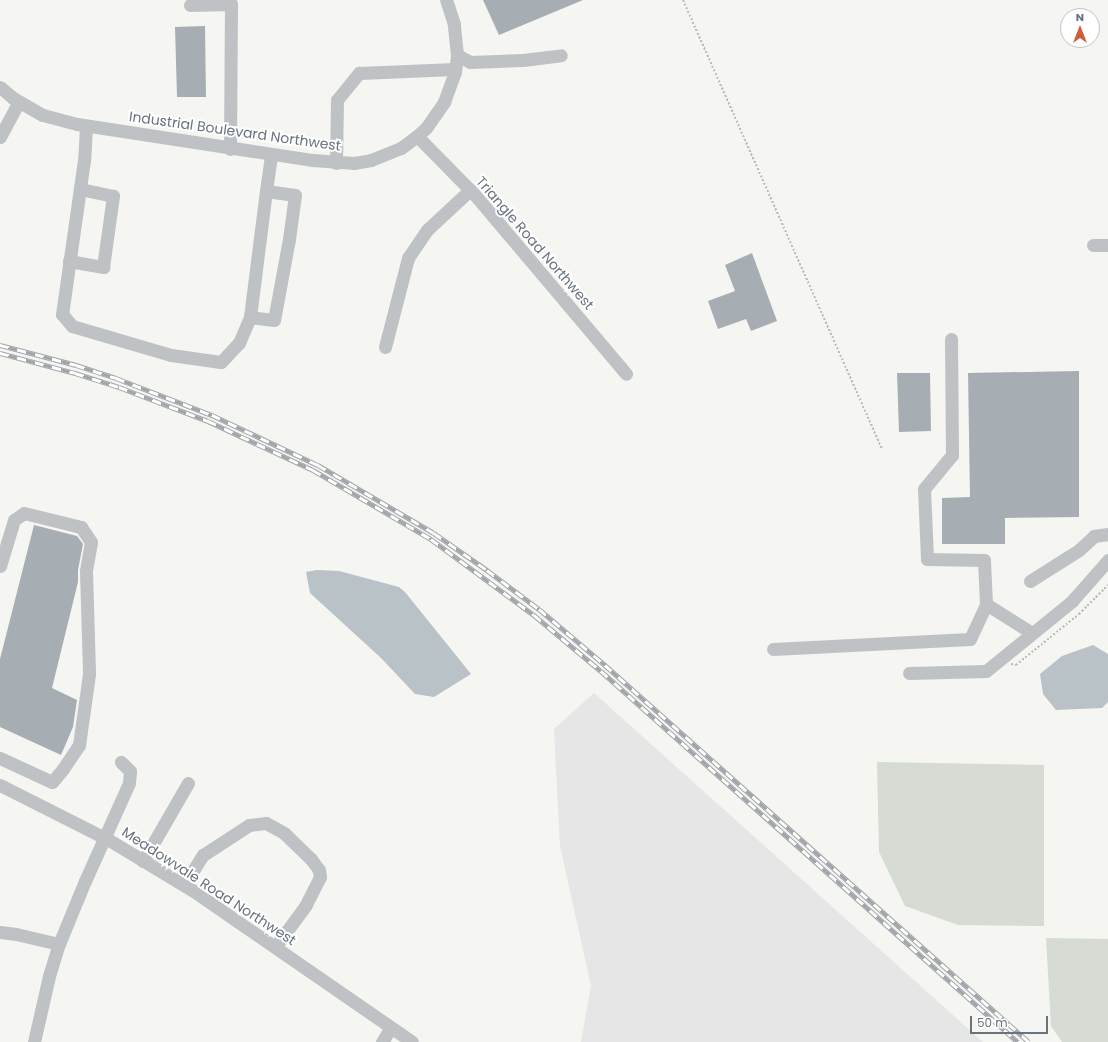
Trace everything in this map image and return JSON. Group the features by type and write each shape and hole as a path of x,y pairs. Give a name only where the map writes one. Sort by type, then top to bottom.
{"street":[{"name":"Industrial Boulevard Northwest","path":"0,87 19,102 43,115 86,126 271,155 336,163 354,163 376,158 401,148 426,128 444,102 455,69 457,56 454,24 446,0"},
{"path":"190,5 231,4 230,149"},
{"path":"457,56 470,62 523,60 561,56"},
{"path":"336,163 337,100 359,73 455,69"},
{"path":"0,137 19,102"},
{"path":"86,126 80,189 62,314 72,326 171,355 221,362 239,343 250,317 271,155"},
{"name":"Triangle Road Northwest","path":"417,136 470,190 626,374"},
{"path":"69,261 103,267 112,196 80,189"},
{"path":"385,347 408,258 427,230 470,190"},
{"path":"250,317 274,320 289,239 295,195 266,191"},
{"path":"1093,245 1108,245"},
{"path":"773,649 970,638 986,604 984,560 927,559 924,489 952,455 951,339"},
{"path":"0,566 14,520 24,513 81,527 91,542 86,571 89,674 79,745 63,769 52,782 0,758"},
{"path":"1030,581 1068,557 1094,536 1108,534"},
{"path":"909,673 986,671 1072,601 1108,560"},
{"path":"986,604 1032,633"},
{"path":"34,1042 59,944 130,777 128,767 121,762"},
{"path":"143,861 188,783"},
{"name":"Meadowvale Road Northwest","path":"0,785 105,838 184,885 412,1042"},
{"path":"184,885 203,855 249,825 266,823 284,833 311,859 319,870 320,877 306,905 276,947"},
{"path":"0,932 16,934 59,944"},
{"path":"382,1042 391,1027"}],"path":[{"path":"683,0 882,450"},
{"path":"1003,657 1012,665 1016,665 1079,614 1108,585"}],"shaded area":[{"path":"317,570 339,571 399,587 405,592 471,674 434,697 415,694 381,658 310,593 306,572"},
{"path":"1093,645 1108,654 1108,702 1102,708 1056,710 1043,694 1040,674 1062,656"},
{"path":"594,693 983,1042 581,1042 591,986 560,846 554,729"},
{"path":"877,762 1044,765 1044,926 958,925 905,906 879,852"},
{"path":"1046,938 1108,939 1108,1042 1062,1042 1051,1026"}],"building":[{"path":"483,0 583,0 499,35"},
{"path":"205,26 206,97 177,97 175,27"},
{"path":"752,253 777,321 751,331 746,319 718,329 708,301 735,291 725,265"},
{"path":"1079,371 1079,517 1005,518 1005,544 942,544 942,498 970,497 968,373"},
{"path":"897,373 930,373 931,431 899,432"},
{"path":"34,525 77,536 83,544 78,570 78,582 52,688 77,700 73,727 61,755 0,727 0,659"}],"railway":[{"path":"0,345 76,365 116,378 212,415 318,465 434,533 539,609 605,665 1029,1042"},
{"path":"0,353 75,373 119,387 208,421 313,470 431,539 534,615 601,671 1018,1042"}]}
